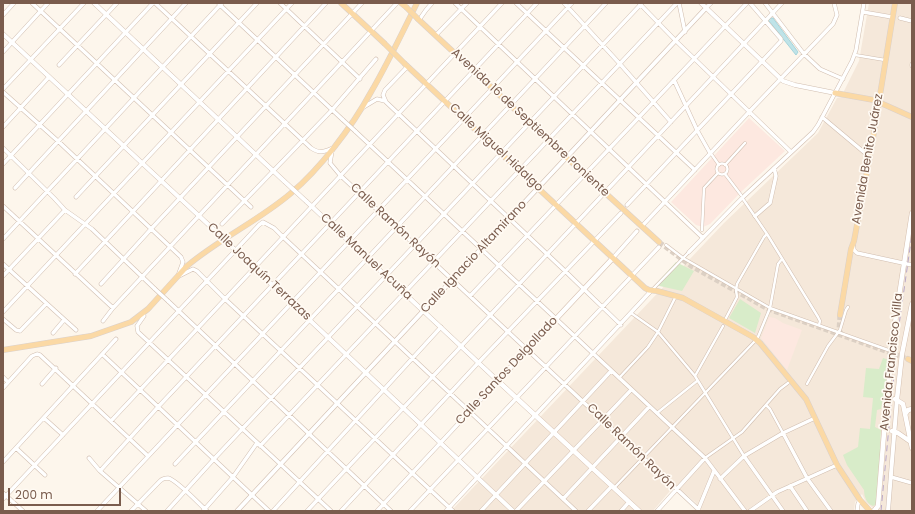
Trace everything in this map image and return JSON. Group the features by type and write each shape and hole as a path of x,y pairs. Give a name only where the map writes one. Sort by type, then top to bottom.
{"main road":[{"name":"Calle Miguel Hidalgo","path":"341,3 645,288 652,290"},
{"path":"3,350 91,336 131,322 143,313 195,260 290,194 333,148 361,108 371,92 417,3"},
{"name":"Avenida Benito Juárez","path":"840,315 872,144 895,3"},
{"name":"Avenida 16 de Septiembre Poniente","path":"404,5 418,20 659,245"},
{"path":"835,93 878,102 912,117"},
{"name":"Avenida Francisco Villa","path":"874,511 878,506 887,397 912,213"},
{"name":"Calle Santos Delgollado","path":"498,381 613,258"},
{"path":"652,290 679,296 753,337 765,348 806,399 837,465 860,500 870,511"},
{"name":"Avenida Francisco Villa","path":"896,399 902,354 912,304"},
{"name":"Calle Manuel Acuña","path":"498,381 639,511"},
{"path":"896,399 903,404 906,413 912,448"},
{"path":"906,413 912,408"},
{"path":"893,431 911,442"}],"street":[{"path":"3,15 14,3"},
{"path":"32,3 251,207"},
{"path":"3,52 48,3"},
{"path":"84,3 3,90 181,257 183,262 179,276"},
{"name":"Calle Manuel Acuña","path":"94,3 498,381"},
{"path":"59,66 117,3"},
{"path":"3,164 154,3 172,18 303,141 318,152 322,153 333,148"},
{"path":"16,188 186,3"},
{"path":"76,197 257,3"},
{"path":"280,3 360,79"},
{"path":"3,312 292,3"},
{"path":"75,274 326,3"},
{"path":"101,284 362,3"},
{"path":"103,321 169,246 396,3"},
{"path":"418,20 432,3"},
{"path":"455,3 703,238"},
{"path":"436,36 467,3"},
{"path":"111,421 502,3"},
{"path":"516,3 676,154 695,170"},
{"path":"100,471 186,376 538,3"},
{"path":"564,3 671,122"},
{"path":"97,511 572,3"},
{"path":"175,464 606,3"},
{"path":"167,511 242,429 272,399 603,45 640,3 694,59 750,111 791,152"},
{"path":"131,511 162,479 169,478 175,481 205,510 259,445 318,385 678,3"},
{"path":"678,3 685,32"},
{"path":"701,3 781,78 790,83 835,93"},
{"name":"Calle Ignacio Altamirano","path":"237,511 711,3"},
{"path":"470,296 725,26 749,3 766,20 782,40 627,205"},
{"path":"765,3 804,54 820,69 843,79"},
{"path":"307,511 460,345 490,315 782,3"},
{"path":"644,224 835,21 836,11 834,3"},
{"path":"179,276 191,270 196,270 450,510 477,477 652,290 742,198 813,132 855,55 864,3"},
{"path":"3,239 220,4 536,302 705,458 745,511"},
{"path":"863,12 892,17"},
{"path":"900,18 912,21"},
{"name":"Calle Joaquín Terrazas","path":"3,34 292,302 496,495 515,511"},
{"path":"855,55 885,60"},
{"path":"222,224 274,172 332,110 376,59"},
{"path":"407,65 385,90 383,95 386,102 620,324"},
{"path":"3,127 49,77"},
{"path":"674,80 697,130 719,165"},
{"path":"361,108 377,99 386,102"},
{"path":"822,117 865,153 870,154"},
{"path":"719,165 725,165 745,143"},
{"path":"3,148 30,173 65,210 86,224 391,511"},
{"name":"Calle Ramón Rayón","path":"333,148 330,163 340,175 546,366 698,510"},
{"path":"702,230 704,188 718,173 717,168 719,165"},
{"path":"725,165 728,171 725,174"},
{"path":"755,216 770,203 776,176 774,168"},
{"path":"718,173 721,175 725,174"},
{"path":"725,174 741,196"},
{"path":"743,200 767,234 818,317 820,321 819,325"},
{"path":"3,206 113,308"},
{"path":"3,276 65,210"},
{"path":"341,511 478,362 621,213"},
{"path":"23,511 4,496 34,466 261,223 274,228 576,511"},
{"name":"Calle Santos Delgollado","path":"613,258 637,231"},
{"path":"726,318 737,297 736,288 767,234"},
{"path":"853,244 854,250 857,252 912,265"},
{"path":"410,511 603,307 659,245"},
{"path":"666,245 683,258 770,308 888,350"},
{"path":"758,337 770,308 778,264 782,259"},
{"path":"3,264 76,330"},
{"path":"619,378 648,347 658,332 675,298"},
{"path":"3,319 18,332 46,304"},
{"path":"807,384 828,346 840,329 848,307"},
{"path":"143,313 144,316 137,326 138,332 206,394 299,483 331,511"},
{"path":"631,313 658,332 695,376 732,439 783,511"},
{"path":"53,333 64,320"},
{"path":"695,376 723,326"},
{"path":"273,511 441,327"},
{"path":"3,462 116,339"},
{"path":"588,511 643,459 754,342"},
{"path":"3,388 32,356 36,354 42,356 148,456"},
{"path":"102,354 269,511"},
{"path":"42,384 56,368"},
{"path":"481,511 611,371"},
{"path":"3,377 8,382"},
{"name":"Calle Santos Delgollado","path":"377,511 498,381"},
{"path":"657,414 697,381"},
{"path":"657,511 705,458 750,424 780,389 788,383"},
{"path":"515,511 631,390"},
{"name":"Avenida Francisco Villa","path":"888,511 889,477 896,399"},
{"path":"903,404 912,408"},
{"path":"766,405 807,478 832,511"},
{"path":"563,499 649,407"},
{"path":"44,418 63,435"},
{"path":"720,479 744,456 783,433 816,418"},
{"path":"16,448 45,475"},
{"path":"89,458 100,471 146,511"},
{"path":"750,511 772,495 837,465"},
{"path":"698,510 714,470"},
{"path":"889,477 912,483"},
{"path":"790,486 806,511"},
{"path":"857,511 860,500"},
{"path":"621,511 629,502"}],"shaded area":[{"path":"869,3 912,3 912,511 876,511 866,502 862,494 855,502 854,511 702,511 695,502 675,485 653,511 451,511 724,223 818,133 837,98 841,97 859,61"},
{"path":"749,118 785,151 742,191 710,224 703,227 696,225 671,202"},
{"path":"769,317 775,318 783,323 802,330 787,370 761,338"}],"green space":[{"path":"676,262 694,271 682,291 655,285"},
{"path":"740,299 761,313 755,333 729,318"},
{"path":"883,358 889,360 881,409 877,410 875,427 881,430 881,453 876,503 873,506 866,500 864,490 847,465 843,455 858,447 860,428 870,429 873,398 863,397 866,368 879,369"}],"water":[{"path":"773,18 798,52 796,55 769,21"}],"tunnel":[{"path":"659,242 691,266 768,309 905,358"},
{"path":"840,315 839,330 842,335"}],"railway":[{"path":"881,511 898,332 912,234"}]}
